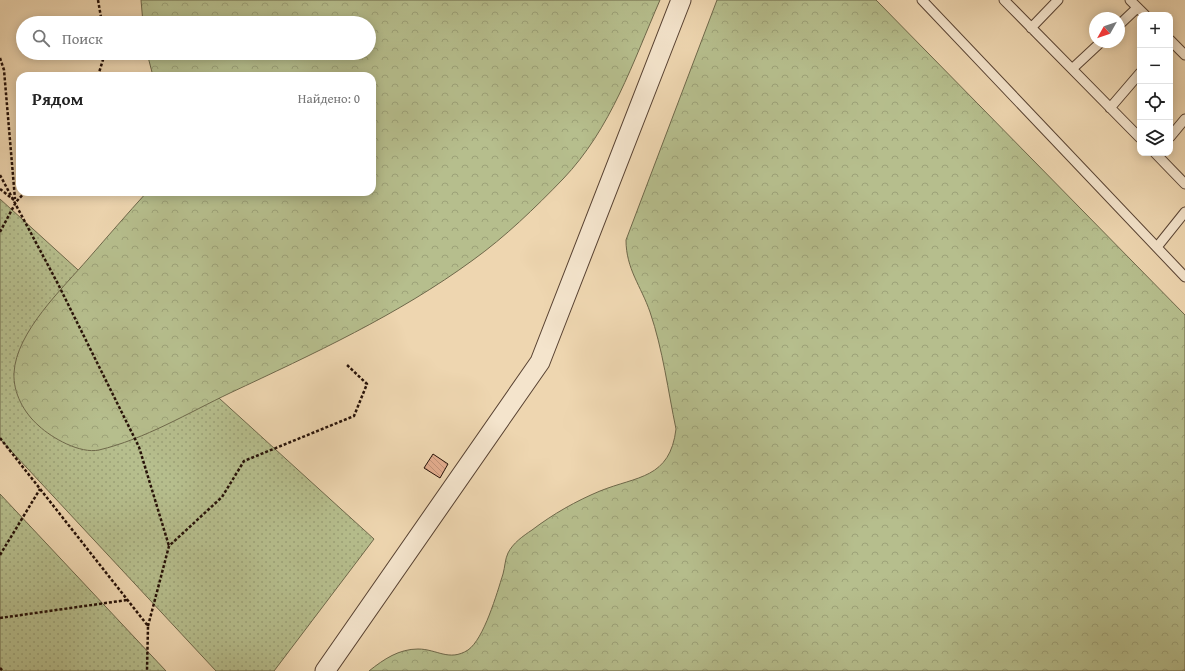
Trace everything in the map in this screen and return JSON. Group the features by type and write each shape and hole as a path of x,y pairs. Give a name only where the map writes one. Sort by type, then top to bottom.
{"street":[{"path":"325,671 540,362 681,0"}],"lane":[{"path":"922,0 1185,277"},
{"path":"1004,0 1137,135"},
{"path":"1032,28 1058,0"},
{"path":"1130,0 1142,12"},
{"path":"1125,20 1138,8"},
{"path":"1173,43 1185,56"},
{"path":"1072,69 1095,48"},
{"path":"1110,108 1137,76"},
{"path":"1173,133 1185,119"},
{"path":"1159,156 1185,184"},
{"path":"1157,247 1185,212"}],"path":[{"path":"98,0 101,16"},
{"path":"0,58 4,70 16,202"},
{"path":"99,72 103,60"},
{"path":"0,175 16,202 139,448 169,546 148,626 147,671"},
{"path":"0,189 16,202"},
{"path":"0,232 16,202 21,196"},
{"path":"169,546 222,497 244,461 354,416 367,384 346,364"},
{"path":"0,438 148,626"},
{"path":"0,555 40,489"},
{"path":"0,618 128,600"},
{"path":"0,668 3,671"}],"green space":[{"path":"141,0 660,0 630,71 608,117 595,139 563,179 520,222 497,242 444,280 415,298 385,316 324,348 150,432 99,450 83,450 59,440 45,431 24,409 15,388 14,373 17,358 23,342 42,312 143,196 376,196 376,72 152,72 149,60 376,60 376,16 142,16"},
{"path":"717,0 876,0 1185,315 1185,671 369,671 380,662 398,653 411,649 449,655 455,655 468,650 474,644 485,626 503,574 507,555 515,543 540,524 565,508 600,491 650,473 659,467 667,458 673,445 676,429 665,370 655,326 628,260 626,240"},
{"path":"0,199 374,539 274,671 216,671 0,439"},
{"path":"0,494 166,671 0,671"}],"building":[{"path":"433,454 448,464 440,478 424,468"}]}
